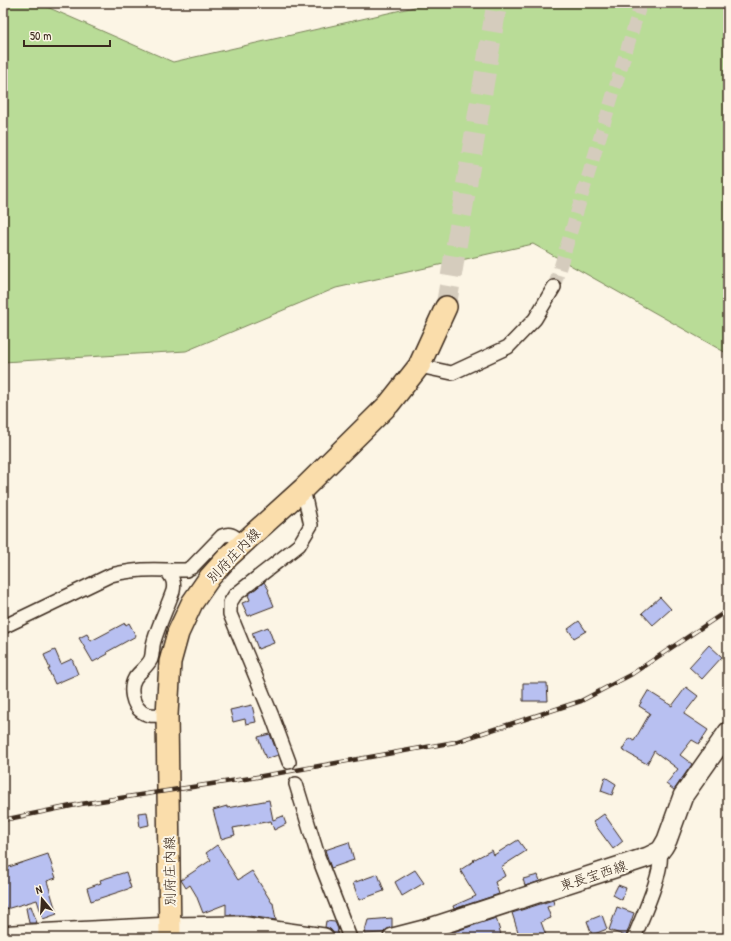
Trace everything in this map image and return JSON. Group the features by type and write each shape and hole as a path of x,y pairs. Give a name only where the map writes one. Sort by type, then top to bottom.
{"main road":[{"name":"別府庄内線","path":"170,933 167,715 170,662 178,633 192,603 210,577 229,556 303,489 389,404 419,366 446,307"},
{"path":"660,851 667,840 684,796 728,732"},
{"name":"東長宝西線","path":"393,938 439,925 648,857 660,851"},
{"path":"3,936 170,933 240,926 324,938"}],"street":[{"path":"419,366 452,373 508,347 535,319 554,287"},
{"path":"289,762 272,716 230,614 230,603 236,595 300,545 305,538 311,525 303,489"},
{"path":"3,627 111,575 124,571 142,569 186,570 192,567 222,536 227,534 232,534 243,543"},
{"path":"166,570 171,576 174,584 173,591 154,642 148,665 135,678 132,687 133,697 137,706 142,712 151,715 167,715"},
{"path":"296,784 320,862 350,938"},
{"path":"634,938 652,893 659,868 661,857 660,851"}],"green space":[{"path":"3,3 38,3 173,62 432,3 728,3 728,354 533,244 336,288 186,351 3,362"}],"building":[{"path":"264,582 269,590 268,591 274,606 248,616 242,603 250,600 248,595"},
{"path":"660,597 671,609 653,625 642,613"},
{"path":"579,621 586,631 574,638 568,629"},
{"path":"125,623 126,625 129,623 136,636 107,652 108,654 93,662 79,638 87,634 91,641"},
{"path":"268,627 274,643 258,649 252,633"},
{"path":"709,645 722,657 702,679 689,667"},
{"path":"55,650 61,664 72,659 78,674 55,684 48,669 50,669 44,655"},
{"path":"523,683 547,683 548,701 523,701"},
{"path":"686,687 698,696 684,714 708,730 699,744 692,740 680,755 692,764 674,790 666,784 678,769 654,751 647,764 622,750 629,738 634,741 650,713 639,706 648,691 672,706"},
{"path":"252,705 256,722 246,724 245,719 233,722 230,710"},
{"path":"270,734 278,755 266,759 258,737"},
{"path":"605,777 616,784 612,795 601,791"},
{"path":"269,800 273,820 283,816 286,824 274,830 271,821 233,828 235,835 221,839 213,810 227,806 227,808"},
{"path":"147,812 149,825 140,827 138,813"},
{"path":"604,814 623,841 613,849 593,822"},
{"path":"518,840 526,851 501,867 505,876 495,882 499,894 454,909 453,906 476,896 460,870 474,861 473,860 492,850 494,855"},
{"path":"349,842 354,860 331,868 325,850"},
{"path":"217,845 238,880 252,871 273,903 276,920 242,915 226,915 226,904 203,913 196,895 190,885 186,888 181,880 211,860 206,853"},
{"path":"48,854 56,878 47,881 57,914 43,919 37,900 6,909 3,898 3,869"},
{"path":"415,870 424,883 402,896 395,882"},
{"path":"126,872 131,888 91,901 87,888 101,883 100,880"},
{"path":"378,874 384,891 359,900 353,883"},
{"path":"538,875 540,881 525,886 523,879"},
{"path":"618,885 626,888 622,900 613,895"},
{"path":"553,900 554,905 547,907 551,918 541,922 547,938 520,938 512,913"},
{"path":"31,906 37,923 29,923 26,908"},
{"path":"617,907 634,913 626,936 609,930"},
{"path":"602,915 607,929 592,935 587,921"},
{"path":"392,918 392,927 383,933 364,934 368,920"},
{"path":"496,918 502,938 435,938"},
{"path":"326,921 335,922 338,929 337,935 325,927"}],"tunnel":[{"path":"446,307 497,3"},
{"path":"554,287 641,3"}],"railway":[{"path":"3,820 81,804 251,778 455,742 581,701 632,674 728,610"}]}
